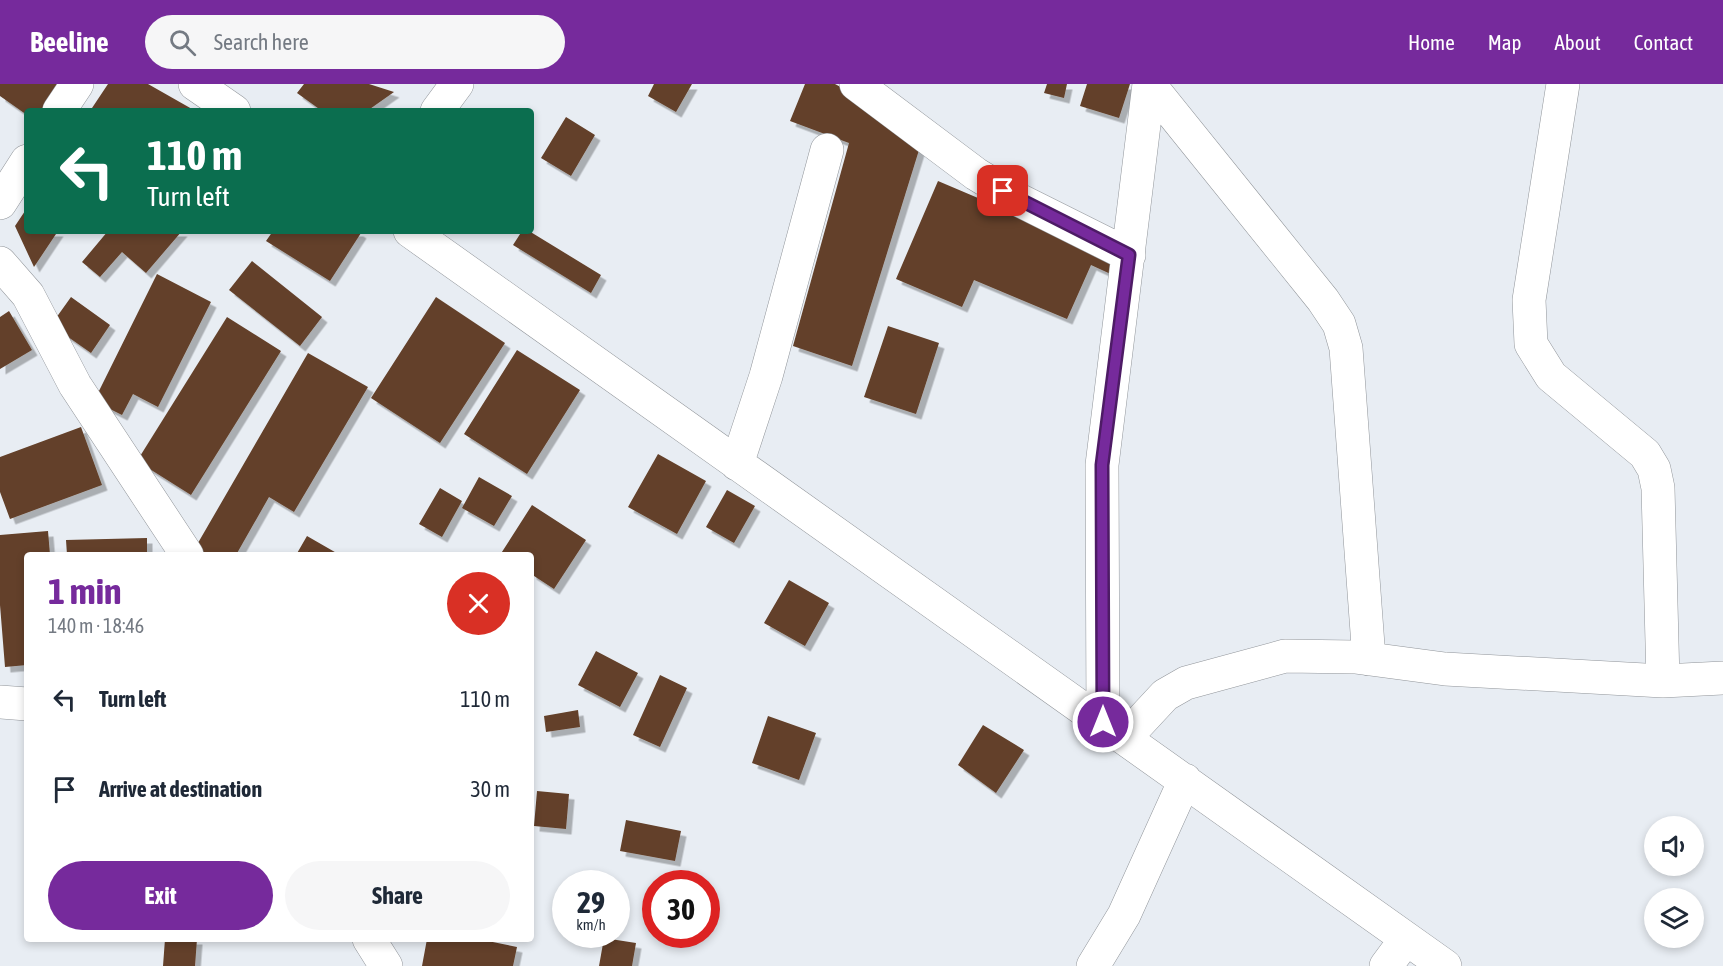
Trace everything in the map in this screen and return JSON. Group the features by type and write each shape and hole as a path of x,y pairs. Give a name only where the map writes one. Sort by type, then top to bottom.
{"street":[{"path":"61,108 77,84"},
{"path":"195,84 230,108"},
{"path":"439,108 457,84"},
{"path":"856,84 976,174 1017,199 1129,255"},
{"path":"1114,730 1102,465 1149,84 1323,300 1339,324 1346,348 1369,659"},
{"path":"1563,84 1529,300 1531,344 1551,376 1646,454 1654,469 1658,488 1663,681"},
{"path":"736,464 766,376 827,150"},
{"path":"0,203 24,166"},
{"path":"414,234 1005,656 1185,780 1280,852 1445,966"},
{"path":"0,263 28,295 75,385 185,552"},
{"path":"1114,730 1186,683 1285,656 1369,659 1445,669 1663,681 1723,678"},
{"path":"0,702 24,704"},
{"path":"1093,966 1124,915 1185,780"},
{"path":"1386,966 1406,939"},
{"path":"371,942 386,966"}],"building":[{"path":"0,84 60,84 43,108 24,108 24,113 0,96"},
{"path":"108,84 148,84 190,108 92,108"},
{"path":"304,84 369,84 394,92 371,108 318,108 297,93"},
{"path":"654,84 692,84 676,112 648,96"},
{"path":"805,84 835,84 867,101 919,150 852,366 793,346 849,143 790,121"},
{"path":"1047,84 1067,84 1064,98 1044,93"},
{"path":"1087,84 1130,84 1119,118 1080,106"},
{"path":"566,117 595,135 571,176 541,158"},
{"path":"938,181 1122,259 1115,276 1091,265 1067,319 974,280 962,307 896,279"},
{"path":"24,212 24,234 56,234 34,267 15,226"},
{"path":"105,234 179,234 146,273 122,252 100,277 82,262"},
{"path":"271,234 360,234 330,281 266,241"},
{"path":"520,234 534,234 601,275 591,293 513,245"},
{"path":"252,261 322,317 300,346 229,290"},
{"path":"157,274 211,302 158,407 133,394 122,415 94,401"},
{"path":"71,297 110,325 91,353 51,325"},
{"path":"436,297 505,343 440,443 371,398"},
{"path":"9,311 32,350 0,369 0,317"},
{"path":"227,317 281,351 191,495 137,461"},
{"path":"888,326 939,343 916,414 864,397"},
{"path":"517,350 580,390 527,474 464,434"},
{"path":"308,353 368,387 294,512 269,497 238,552 193,552"},
{"path":"81,427 102,485 10,519 0,492 0,457"},
{"path":"658,454 706,481 677,534 628,507"},
{"path":"479,477 512,496 494,526 462,508"},
{"path":"440,488 462,501 442,537 419,524"},
{"path":"727,490 755,506 734,543 706,527"},
{"path":"532,505 586,540 554,589 534,576 534,552 502,552"},
{"path":"48,531 50,552 24,552 24,665 5,667 0,605 0,535"},
{"path":"307,536 335,552 298,552"},
{"path":"147,538 147,552 67,552 66,540"},
{"path":"789,580 829,603 805,646 764,623"},
{"path":"596,651 638,673 620,707 578,685"},
{"path":"660,675 687,688 660,747 633,735"},
{"path":"578,710 580,727 546,732 544,716"},
{"path":"768,716 816,733 799,780 752,763"},
{"path":"983,725 1024,750 996,793 958,765"},
{"path":"537,791 569,794 566,829 534,826"},
{"path":"626,820 681,831 675,861 620,851"},
{"path":"165,942 197,942 195,966 163,966"},
{"path":"426,942 493,942 517,947 513,966 422,966"},
{"path":"630,942 636,943 632,966 599,966 602,948 630,948"}],"route":[{"path":"1003,191 1129,255 1102,465 1103,722"}]}
